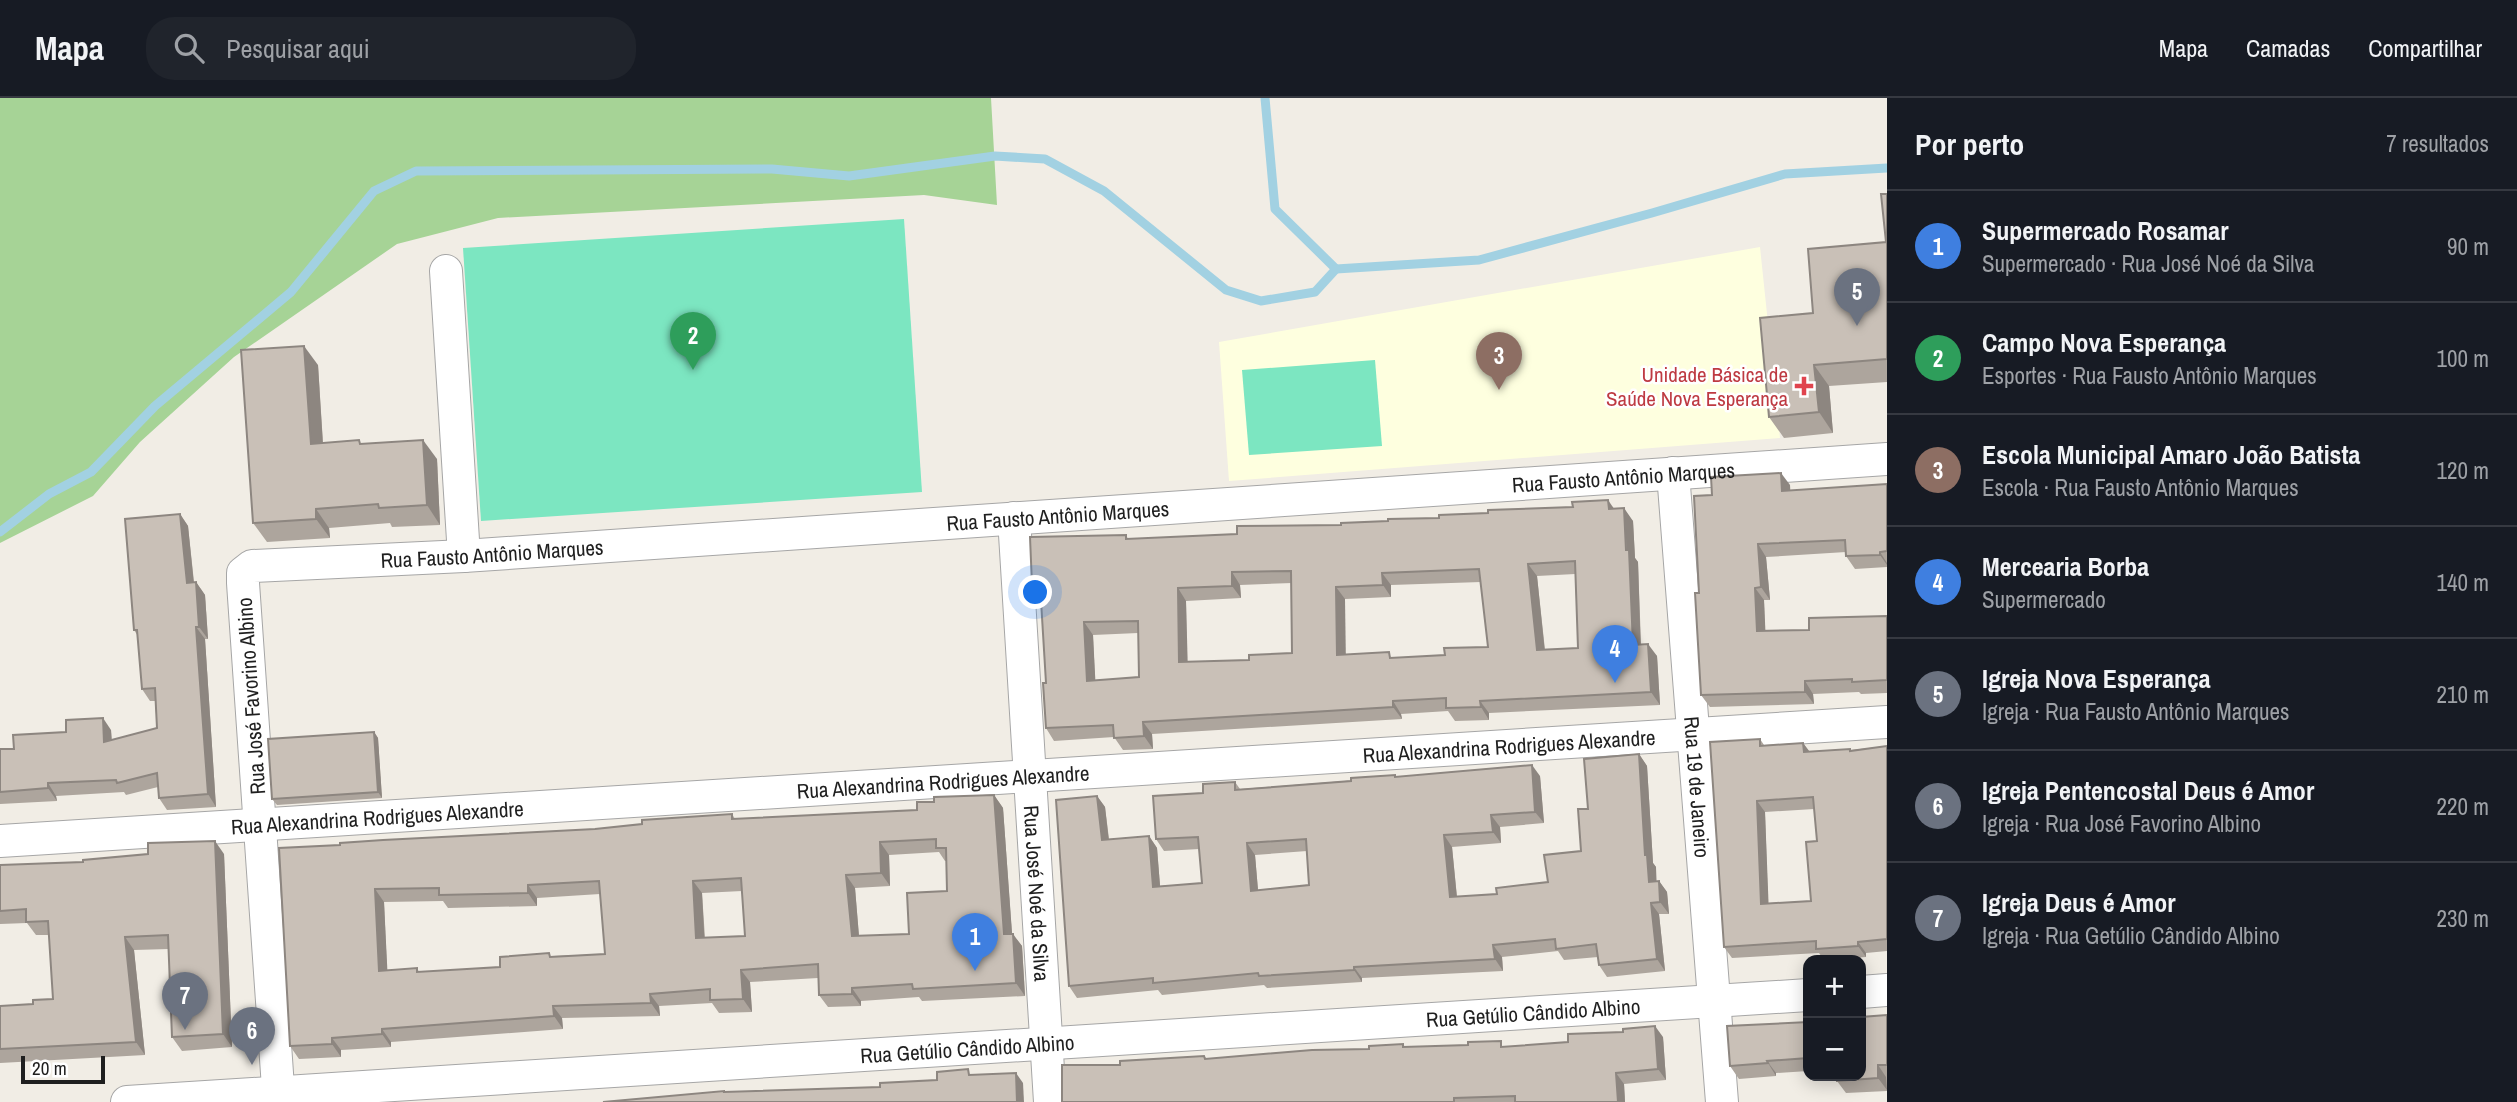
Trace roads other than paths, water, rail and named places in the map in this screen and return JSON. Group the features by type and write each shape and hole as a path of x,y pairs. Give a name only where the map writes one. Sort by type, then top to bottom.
{"street":[{"path":"446,271 464,556"},
{"name":"Rua Fausto Antônio Marques","path":"243,583 243,573 252,566 464,556 1887,459"},
{"name":"Rua 19 de Janeiro","path":"1673,473 1721,1102"},
{"name":"Rua José Noé da Silva","path":"1014,518 1050,1102"},
{"name":"Rua José Favorino Albino","path":"243,583 279,1097"},
{"name":"Rua Alexandrina Rodrigues Alexandre","path":"0,841 1887,722"},
{"path":"1866,992 1887,990"},
{"name":"Rua Getúlio Cândido Albino","path":"127,1102 279,1097 1803,995"}],"waterway":[{"path":"1265,98 1275,209 1336,269 1479,260 1785,174 1887,168"},
{"path":"0,532 49,494 91,472 155,406 291,292 374,191 416,171 772,169 849,176 995,156 1045,159 1104,191 1226,290 1261,301 1315,292 1336,269"}],"place":[{"name":"Igreja Nova Esperança","path":"1857,326"},
{"name":"Campo Nova Esperança","path":"693,370"},
{"name":"Unidade Básica de Saúde Nova Esperança","path":"1804,386"},
{"name":"Escola Municipal Amaro João Batista","path":"1499,390"},
{"name":"Mercearia Borba","path":"1615,683"},
{"name":"Supermercado Rosamar","path":"975,971"},
{"name":"Igreja Deus é Amor","path":"185,1030"},
{"name":"Igreja Pentencostal Deus é Amor","path":"252,1065"}]}
